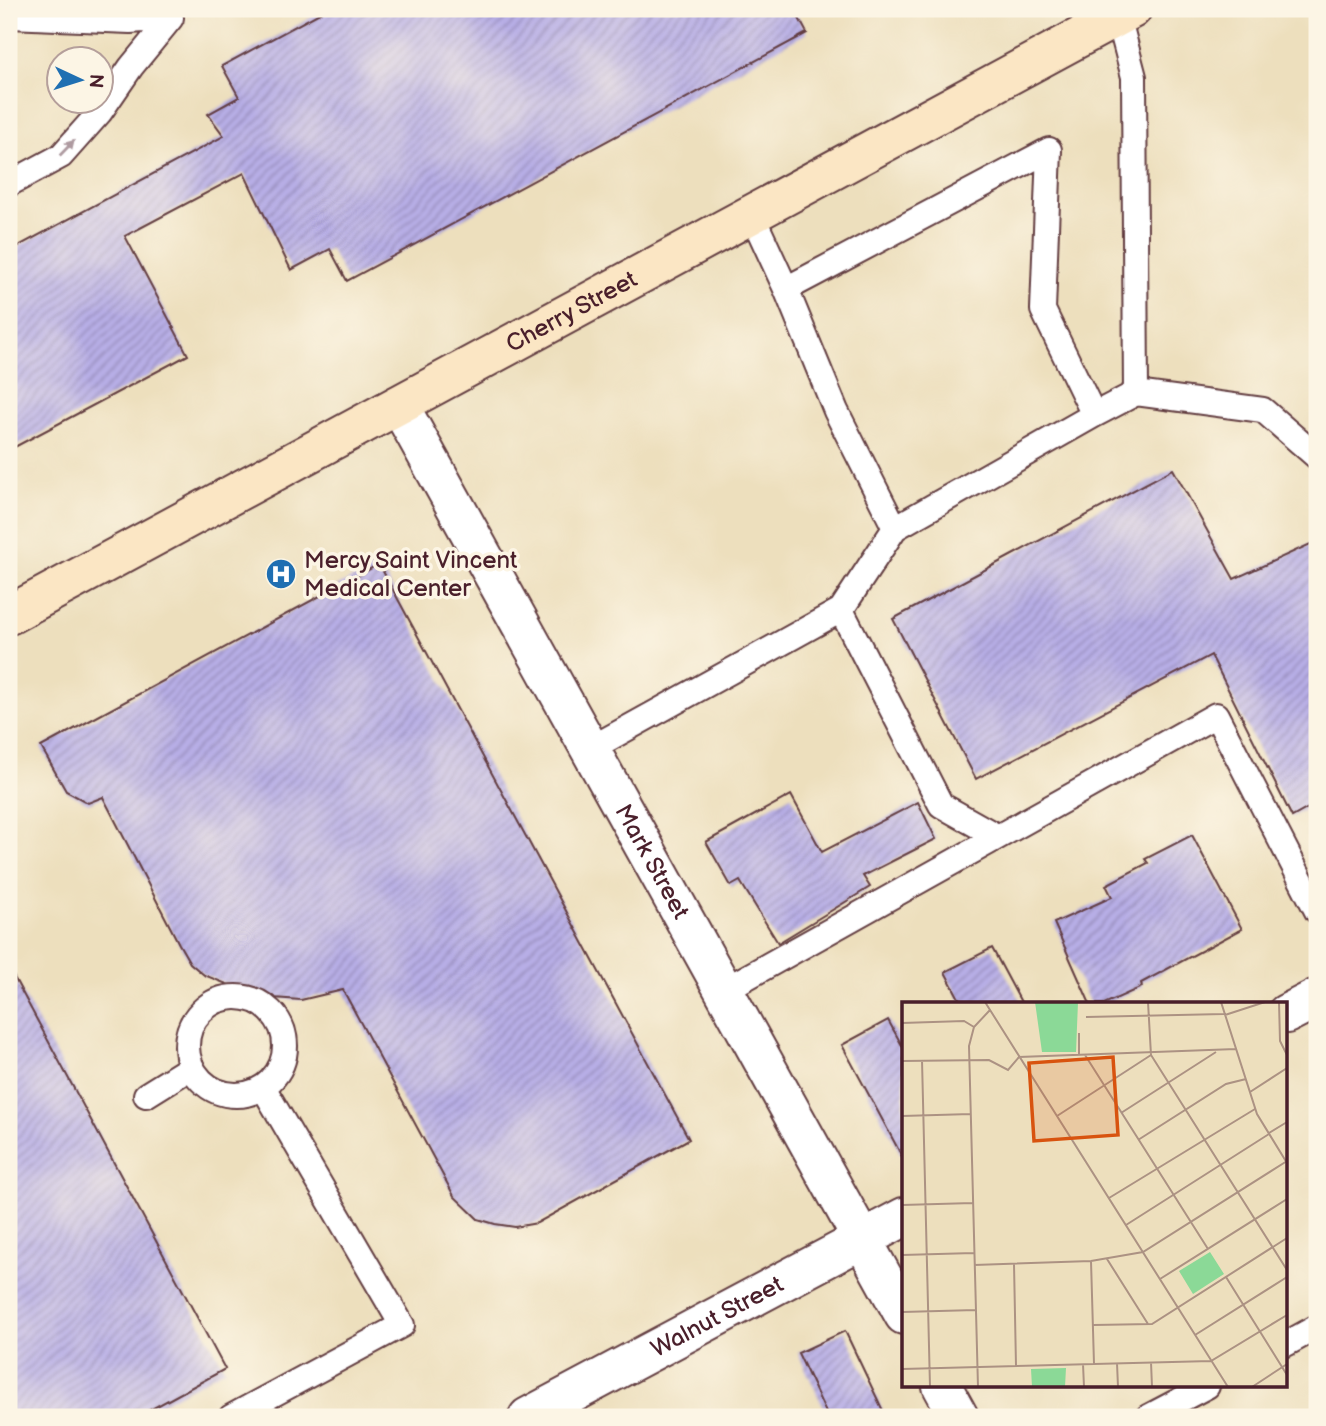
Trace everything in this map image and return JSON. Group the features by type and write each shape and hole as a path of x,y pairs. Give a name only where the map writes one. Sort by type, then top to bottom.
{"main road":[{"name":"Cherry Street","path":"9,615 1127,11"}],"street":[{"name":"Mark Street","path":"399,405 902,1311"},
{"path":"1288,1013 1317,998"},
{"name":"Walnut Street","path":"528,1417 902,1218"},
{"path":"943,1388 959,1417"}],"lane":[{"path":"1127,11 1134,78 1136,393"},
{"path":"9,16 130,21 176,14"},
{"path":"9,184 61,156 100,112 131,67 176,14"},
{"path":"786,289 1049,150 1043,310 1094,415"},
{"path":"752,215 786,289 836,411 895,528"},
{"path":"590,749 841,610 895,528 1136,393 1263,410 1317,457"},
{"path":"841,610 941,804 998,837"},
{"path":"724,990 1216,715 1317,911"},
{"path":"236,996 252,998 267,1006 278,1019 284,1035 285,1052 281,1067 263,1087 244,1095 228,1095 213,1090 200,1080 191,1067 186,1052 187,1036 193,1020 204,1007 219,999 236,996"},
{"path":"146,1096 191,1067"},
{"path":"231,1417 402,1325 263,1087"},
{"path":"1288,1343 1317,1327"},
{"path":"1148,1417 1203,1388"}],"building":[{"path":"327,9 794,9 807,33 347,281 330,249 291,270 244,173 125,236 188,355 9,450 9,251 224,136 208,114 239,97 222,66"},
{"path":"1173,469 1234,579 1317,541 1317,803 1292,817 1211,655 976,779 893,619"},
{"path":"379,564 689,1139 537,1223 515,1227 478,1219 454,1196 343,990 301,1000 259,997 204,975 190,963 103,797 88,803 66,791 41,747"},
{"path":"791,795 822,852 918,802 936,839 863,876 870,887 778,943 740,881 731,886 706,842"},
{"path":"1192,835 1242,929 1141,983 1142,987 1108,1002 1089,1002 1054,923 1112,897 1106,885 1148,863 1145,859"},
{"path":"992,948 1021,1002 961,1002 945,972"},
{"path":"9,968 225,1369 137,1417 9,1417"},
{"path":"888,1020 902,1045 902,1156 842,1045"},
{"path":"845,1331 886,1417 828,1417 798,1353"}],"place":[{"name":"Mercy Saint Vincent Medical Center","path":"281,574"}]}
